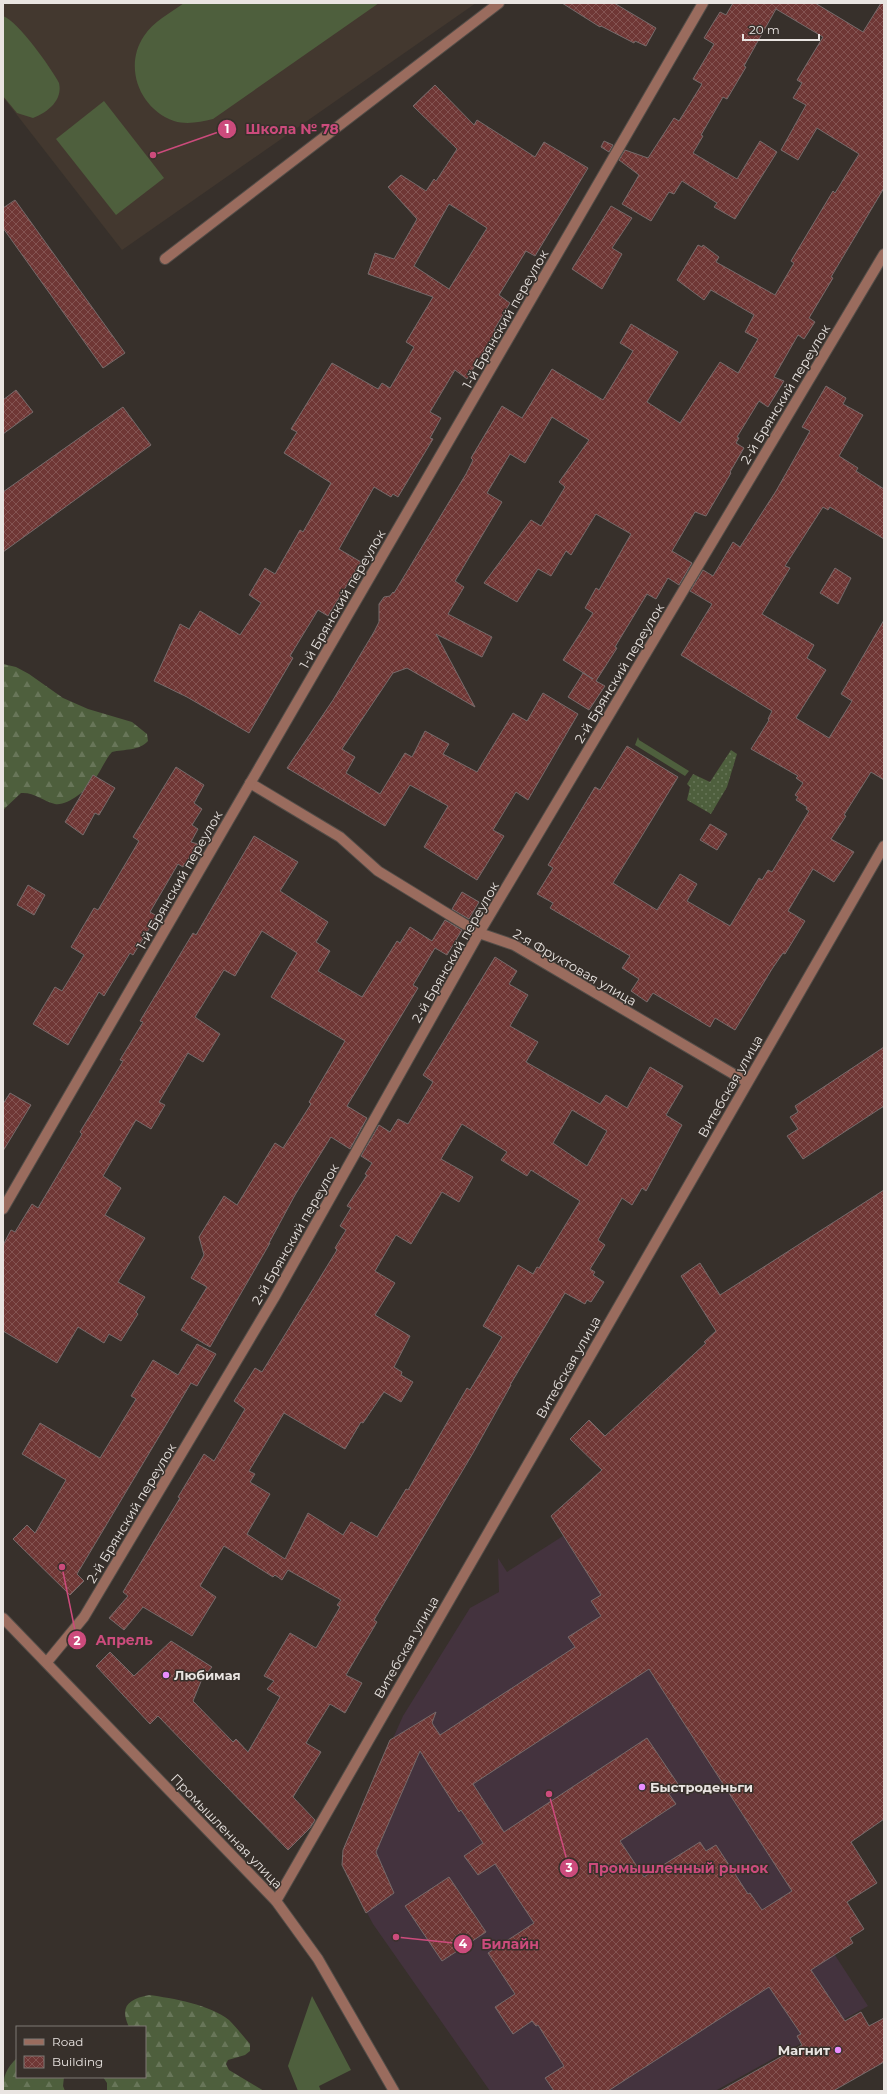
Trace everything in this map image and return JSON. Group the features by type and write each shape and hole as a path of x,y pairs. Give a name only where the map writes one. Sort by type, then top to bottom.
{"street":[{"path":"165,259 499,3"},
{"name":"1-й Брянский переулок","path":"3,1209 703,3"},
{"name":"2-й Брянский переулок","path":"47,1662 84,1618 274,1298 479,933 884,254"},
{"name":"2-я Фруктовая улица","path":"250,783 340,837 378,871 479,933 514,945 747,1082"},
{"name":"Витебская улица","path":"276,1901 884,846"},
{"name":"Промышленная улица","path":"3,1618 276,1901 318,1959 394,2091"}],"shaded area":[{"path":"3,3 476,3 122,250 3,97"},
{"path":"563,1536 868,2006 715,2091 490,2091 373,1924 342,1865 343,1850 403,1716 470,1608 499,1592 498,1558 507,1572"}],"green space":[{"path":"184,3 379,3 213,119 189,123 174,121 162,115 152,107 138,86 135,73 135,61 138,48 144,36 157,22"},
{"path":"3,16 17,26 25,35 59,83 59,95 53,105 33,118 17,113 3,96"},
{"path":"104,101 164,178 116,215 56,139"},
{"path":"3,664 16,667 29,674 63,698 88,709 132,722 147,734 148,741 140,747 112,752 90,785 81,793 65,803 55,804 34,795 21,793 3,810"},
{"path":"638,737 639,740 689,771 685,776 635,745"},
{"path":"731,750 737,754 727,787 711,814 687,800 690,787 687,784 693,774 710,782"},
{"path":"149,1995 180,2000 212,2010 229,2020 250,2044 250,2051 245,2055 228,2060 226,2064 229,2070 264,2091 107,2091 107,2083 104,2078 146,2078 146,2026 129,2026 125,2014 131,2001"},
{"path":"312,1996 351,2070 319,2086 321,2091 298,2091 288,2066"},
{"path":"16,2059 16,2078 64,2078 63,2086 65,2091 3,2091 6,2073 10,2065"}],"building":[{"path":"562,3 614,3 656,28 646,46 635,41 634,43 601,26 600,27"},
{"path":"733,3 815,3 863,32 881,3 884,3 884,188 831,277 833,278 809,318 815,322 804,339 798,335 774,377 784,381 768,407 759,401 737,437 739,438 736,443 744,448 706,516 695,512 672,551 692,563 679,585 668,578 656,599 647,594 615,647 617,648 596,681 605,686 589,710 568,697 583,673 593,679 563,660 593,613 585,608 596,588 599,590 631,534 596,514 571,555 566,551 551,576 538,569 517,602 484,583 531,520 541,526 565,487 559,482 589,440 552,417 525,463 510,454 487,493 502,502 455,581 464,587 448,614 492,637 482,657 436,634 475,707 407,668 393,673 342,749 355,757 346,773 380,794 405,753 412,757 425,731 449,744 443,754 477,772 513,713 527,721 543,693 578,714 528,800 516,792 493,830 504,836 477,880 424,847 448,806 410,785 385,826 287,768 333,700 374,632 379,622 379,604 384,597 390,596 393,592 394,593 466,474 473,460 471,458 502,406 522,418 552,369 603,400 633,351 620,343 631,324 678,352 647,402 680,423 720,362 738,373 758,339 745,332 754,315 711,290 704,300 677,280 698,245 702,247 703,245 719,257 716,262 775,295 794,263 791,261 833,191 835,193 859,154 817,128 798,160 781,150 806,105 793,98 802,83 797,80 823,37 776,9 744,66 746,67 727,99 723,97 701,135 703,136 693,153 737,179 760,141 777,152 735,219 714,207 717,203 682,181 674,194 669,192 651,221 622,204 639,175 619,160 625,150 648,158 674,118 679,121 702,84 693,79 714,44 704,38 720,12 726,15"},
{"path":"435,85 474,125 477,120 535,157 544,142 588,168 535,256 526,251 499,295 510,303 494,330 496,331 467,379 455,370 430,412 441,418 430,438 433,439 398,497 393,494 391,497 374,487 339,549 361,562 328,616 318,610 290,656 293,658 249,733 187,697 154,681 180,624 189,629 200,611 240,635 261,603 249,595 265,568 275,574 300,530 303,532 331,483 284,453 297,432 291,429 332,363 378,389 382,383 390,388 414,347 406,342 433,297 368,274 375,253 394,259 417,219 388,187 401,175 426,191 434,179 436,181 457,149 413,106","holes":["449,204 487,228 449,289 414,266"]},
{"path":"604,141 613,145 609,152 601,147"},
{"path":"15,200 125,353 103,368 3,228 3,208"},
{"path":"611,206 632,218 612,248 622,254 602,289 572,269"},
{"path":"826,386 846,398 843,404 863,415 839,456 858,468 856,471 884,489 884,539 830,507 828,510 823,507 785,566 790,568 762,614 814,645 807,658 826,670 796,718 829,738 852,701 841,694 884,620 884,780 871,772 844,815 846,816 831,839 854,852 834,882 813,869 788,911 805,921 785,954 783,953 772,969 735,1030 715,1018 710,1027 653,993 647,1002 631,991 639,979 622,968 630,956 550,908 553,903 537,894 553,868 548,865 595,787 600,790 627,746 678,777 613,883 657,910 680,874 697,884 687,901 730,926 759,878 762,880 768,870 772,872 809,811 806,809 807,807 796,800 798,797 795,795 803,783 796,778 798,776 751,749 769,720 768,719 772,711 681,655 712,604 690,591 703,570 713,576 733,542 740,547 776,491 810,431 802,427"},
{"path":"16,390 33,412 3,434 3,400"},
{"path":"123,407 151,445 3,552 3,492"},
{"path":"835,568 851,578 838,604 820,593"},
{"path":"176,767 204,785 194,803 202,809 192,825 198,829 191,842 198,844 183,867 178,864 150,912 157,916 133,955 130,953 104,996 99,992 68,1045 33,1024 55,987 62,991 84,955 71,947 94,908 98,910 139,841 133,837"},
{"path":"93,775 115,788 99,815 95,813 83,835 65,822"},
{"path":"710,824 727,834 717,850 700,840"},
{"path":"254,836 298,862 280,891 328,922 316,942 330,951 318,971 362,997 397,941 400,943 410,927 432,941 445,920 462,930 447,955 435,948 413,985 418,988 347,1106 367,1118 350,1149 331,1137 295,1195 270,1243 210,1347 181,1330 207,1287 191,1278 204,1255 199,1237 224,1196 237,1205 275,1143 283,1148 311,1104 309,1102 345,1041 271,997 297,953 262,931 235,976 224,970 195,1017 220,1034 203,1062 188,1053 159,1102 165,1105 151,1129 136,1120 103,1176 121,1188 105,1215 145,1238 118,1282 145,1297 136,1312 138,1314 121,1341 109,1334 104,1343 78,1327 57,1363 3,1331 3,1245 11,1230 15,1232 32,1204 38,1208 82,1134 80,1132 123,1061 120,1060 143,1022 140,1021 193,933 196,935"},
{"path":"28,885 45,895 34,915 17,905"},
{"path":"462,892 479,902 469,919 452,909"},
{"path":"495,957 517,971 509,984 528,995 510,1026 538,1042 526,1062 600,1104 606,1095 627,1108 650,1067 683,1086 666,1115 682,1125 646,1191 642,1188 632,1205 622,1198 598,1240 605,1245 590,1269 595,1272 593,1275 604,1282 591,1302 587,1300 585,1304 565,1293 510,1385 473,1453 374,1620 377,1622 346,1675 362,1683 345,1713 330,1704 306,1743 321,1752 293,1797 315,1820 310,1828 288,1850 158,1716 150,1724 96,1666 110,1652 134,1676 171,1641 212,1667 202,1679 193,1701 233,1742 236,1739 248,1752 280,1697 267,1689 274,1681 264,1676 290,1633 316,1648 340,1607 337,1605 341,1600 288,1570 282,1580 275,1575 273,1577 224,1546 200,1586 216,1597 192,1636 143,1607 124,1630 109,1618 128,1596 123,1592 180,1498 178,1497 204,1454 214,1461 245,1409 234,1401 255,1368 262,1372 337,1250 335,1248 346,1230 340,1226 351,1208 347,1206 367,1175 365,1174 372,1163 361,1156 379,1125 390,1132 398,1119 408,1124 433,1082 423,1075","holes":["572,1110 607,1131 587,1166 553,1143","462,1124 507,1152 501,1160 527,1176 531,1170 580,1201 539,1268 537,1267 533,1274 518,1265 483,1326 502,1337 470,1390 467,1388 408,1490 406,1489 377,1537 351,1522 343,1535 308,1513 285,1559 247,1534 270,1494 250,1482 255,1474 249,1471 284,1413 345,1449 361,1422 363,1423 384,1392 401,1402 413,1382 401,1375 402,1372 394,1367 410,1336 375,1315 395,1283 375,1271 396,1235 411,1244 442,1192 459,1202 473,1177 441,1159"]},
{"path":"884,1047 884,1106 803,1159 787,1136 798,1129 790,1117 798,1112 795,1106"},
{"path":"10,1093 31,1105 3,1151 3,1104"},
{"path":"884,1190 884,1819 851,1842 877,1883 847,1902 864,1929 850,1938 853,1943 811,1970 845,2021 861,2012 869,2026 884,2018 884,2062 833,2091 720,2091 802,2045 797,2036 801,2034 769,1987 608,2091 554,2091 545,2078 564,2066 538,2025 536,2026 532,2021 513,2034 495,2007 515,1994 488,1953 534,1923 495,1864 478,1875 464,1856 483,1843 461,1810 459,1812 420,1751 376,1852 394,1893 366,1913 342,1865 343,1850 390,1740 436,1712 432,1723 440,1735 575,1647 568,1637 601,1616 591,1601 601,1595 551,1516 602,1470 570,1439 589,1420 605,1436 706,1343 704,1342 716,1331 681,1276 700,1263 720,1295","holes":["649,1669 792,1891 762,1910 750,1893 748,1894 716,1845 706,1851 700,1842 644,1877 620,1841 676,1804 669,1794 680,1787 647,1738 504,1832 473,1784"]},
{"path":"197,1344 216,1354 197,1386 191,1383 77,1574 84,1581 70,1595 13,1539 27,1525 35,1533 66,1480 22,1454 40,1423 100,1458 136,1399 131,1396 153,1360 178,1375"},
{"path":"449,1877 486,1932 442,1961 405,1906"}],"place":[{"name":"Школа № 78","path":"153,155"},
{"name":"Апрель","path":"62,1567"},
{"name":"Любимая","path":"166,1675"},
{"name":"Быстроденьги","path":"642,1787"},
{"name":"Промышленный рынок","path":"549,1794"},
{"name":"Билайн","path":"396,1937"},
{"name":"Магнит","path":"838,2050"}]}
